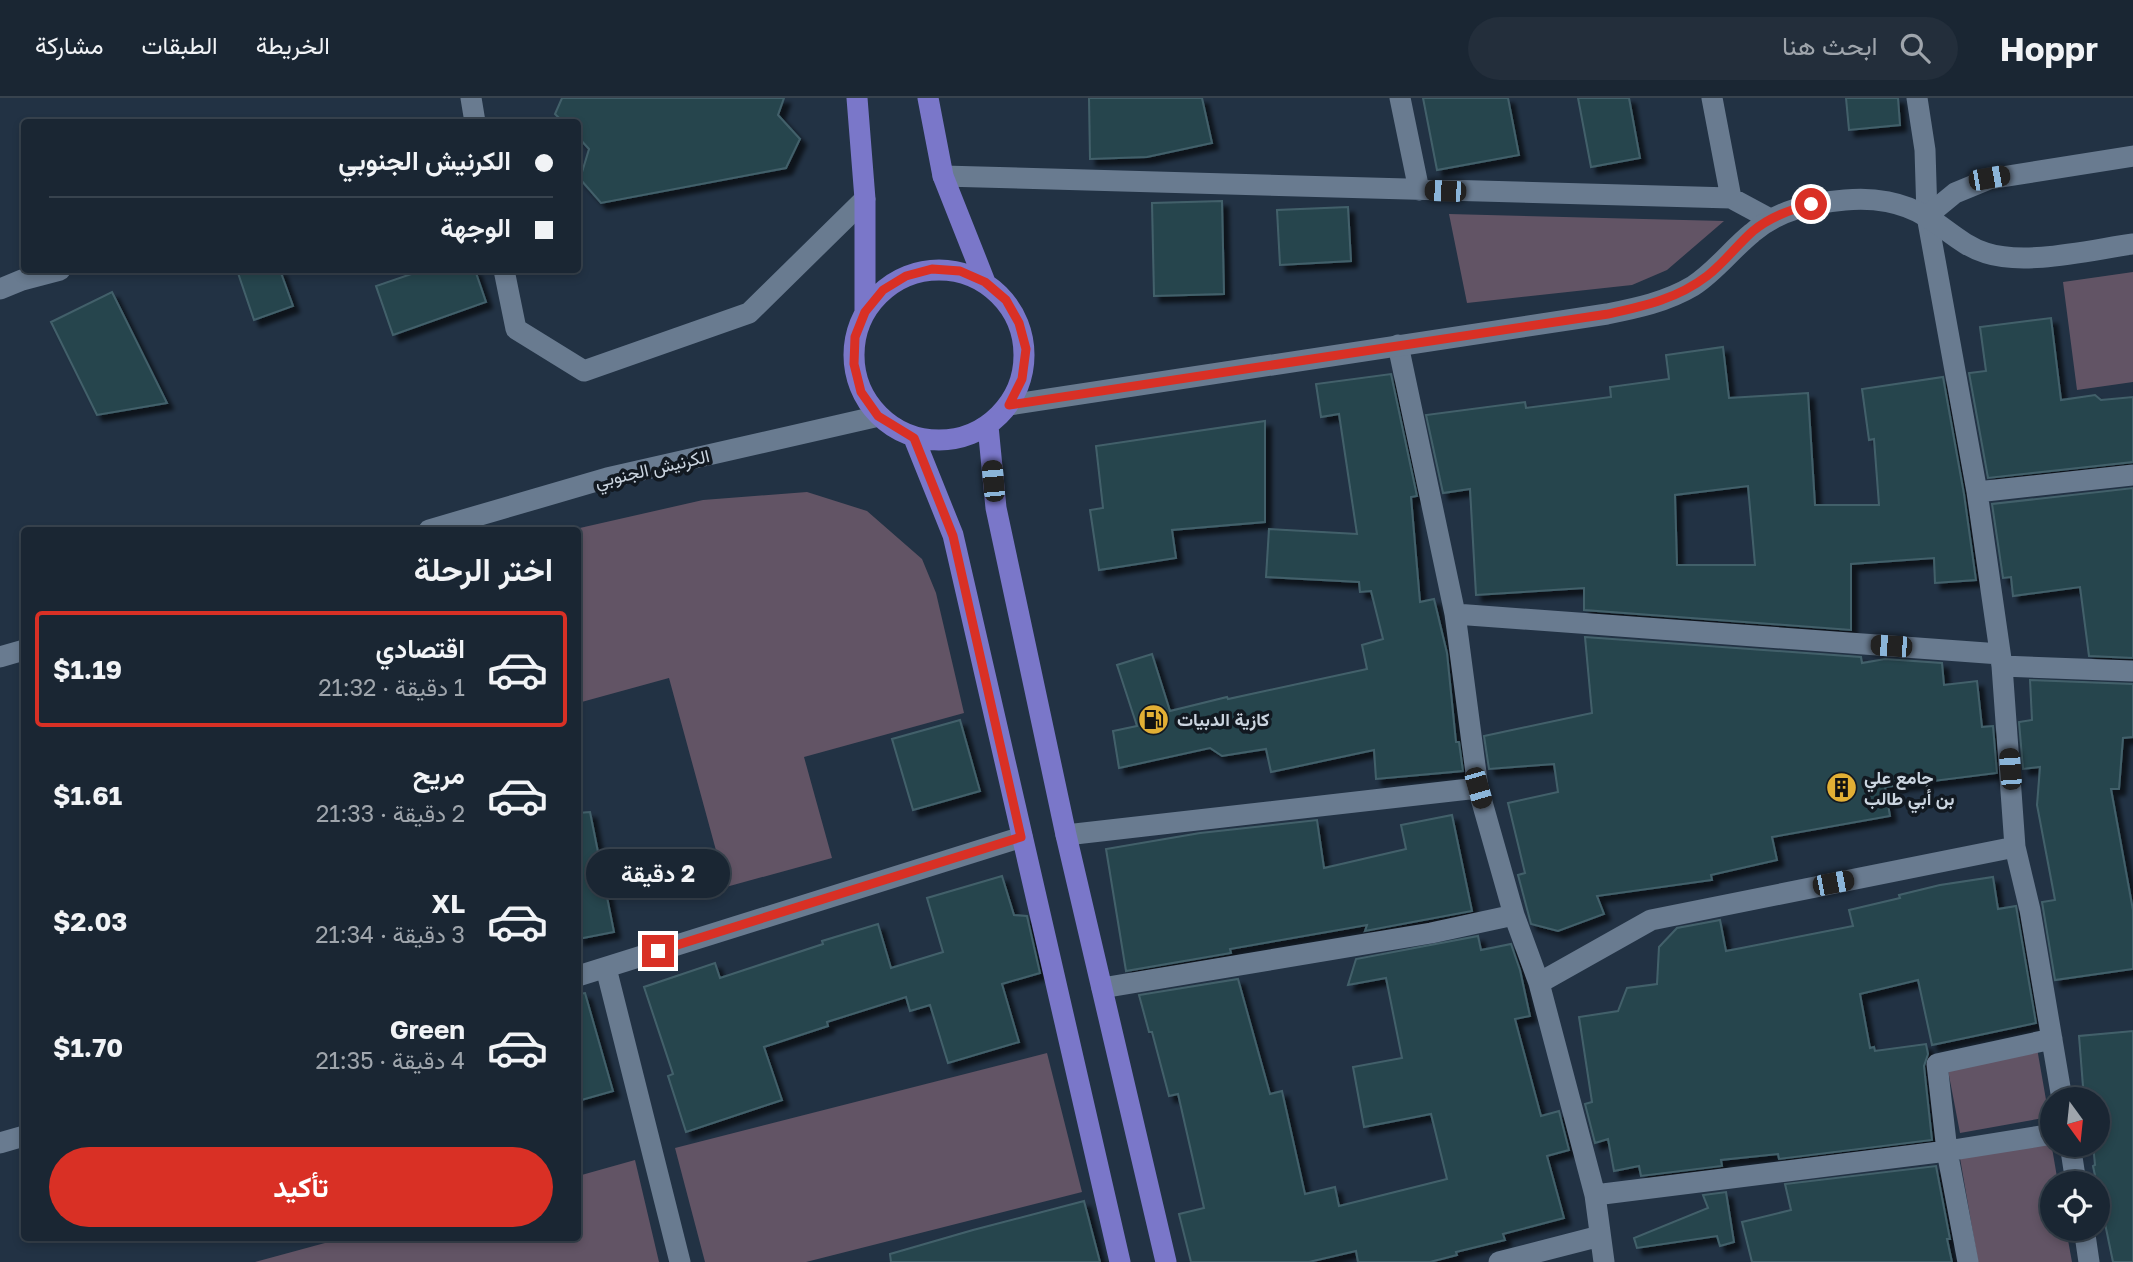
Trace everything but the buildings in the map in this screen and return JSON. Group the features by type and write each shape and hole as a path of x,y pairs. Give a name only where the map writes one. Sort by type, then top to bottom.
{"main road":[{"path":"857,98 865,199 865,312"},
{"path":"928,98 943,176 985,282"},
{"path":"932,269 960,271 985,282 1006,300 1019,323 1026,349 1022,379 1009,405 988,426 961,438 932,441 914,438 878,416 861,392 854,364 855,337 865,312 883,290 906,276 932,269"},
{"path":"988,426 996,508 1066,835 1166,1262"},
{"path":"914,438 953,536 1120,1262"}],"street":[{"path":"471,98 474,119"},
{"path":"1400,98 1419,190"},
{"path":"1712,98 1731,198"},
{"path":"1917,98 1925,150 1927,216 1977,492 2001,660 2015,847 2030,910 2060,1087"},
{"path":"1927,216 1955,193 1989,178 2133,156"},
{"path":"943,176 1731,198 1770,219"},
{"path":"505,273 516,329 584,371 749,313 865,199"},
{"path":"1009,405 1608,314 1650,305 1671,298 1709,275 1770,219 1811,204 1847,199 1889,202 1927,216 1965,244 2004,258 2024,259 2133,244"},
{"path":"0,289 49,273"},
{"path":"1398,345 1454,614 1478,788 1514,915 1539,983 1595,1195 1604,1262"},
{"name":"الكرنيش الجنوبي","path":"439,527 607,478 878,416"},
{"path":"1977,492 2133,475"},
{"path":"1454,614 2133,671"},
{"path":"0,657 21,651"},
{"path":"1066,835 1478,788"},
{"path":"581,975 1021,837"},
{"path":"1539,983 1651,920 2015,847"},
{"path":"1102,988 1431,933 1514,915"},
{"path":"606,968 680,1262"},
{"path":"1968,1262 1947,1152 1937,1065 2052,1040"},
{"path":"1595,1195 1947,1152 2040,1136"},
{"path":"0,1143 21,1137"},
{"path":"1499,1262 1600,1236"},
{"path":"2086,1241 2089,1262"}],"shaded area":[{"path":"1449,214 1724,221 1667,270 1632,285 1467,303"},
{"path":"2133,272 2133,382 2077,390 2063,282"},
{"path":"807,492 867,511 922,559 936,593 964,713 804,757 832,858 726,887 669,678 581,702 581,528 703,500"},
{"path":"2037,1048 2044,1087 2040,1087 2040,1119 1960,1133 1947,1065"},
{"path":"1047,1053 1082,1192 806,1262 705,1262 675,1148"},
{"path":"2040,1144 2040,1157 2054,1157 2056,1171 2040,1171 2040,1241 2068,1241 2072,1262 1978,1262 1960,1158"},
{"path":"635,1160 659,1262 255,1262 332,1241 581,1241 581,1175"}],"place":[{"name":"كازية الدبيات","path":"1154,719"},
{"name":"جامع علي بن أبي طالب","path":"1841,787"}],"route":[{"path":"658,951 1021,837 953,536 914,438 878,416 861,392 854,364 855,337 865,312 883,290 906,276 932,269 960,271 985,282 1006,300 1019,323 1026,349 1022,379 1009,405 1608,314 1650,305 1671,298 1709,275 1739,244 1770,219 1811,204"}]}
